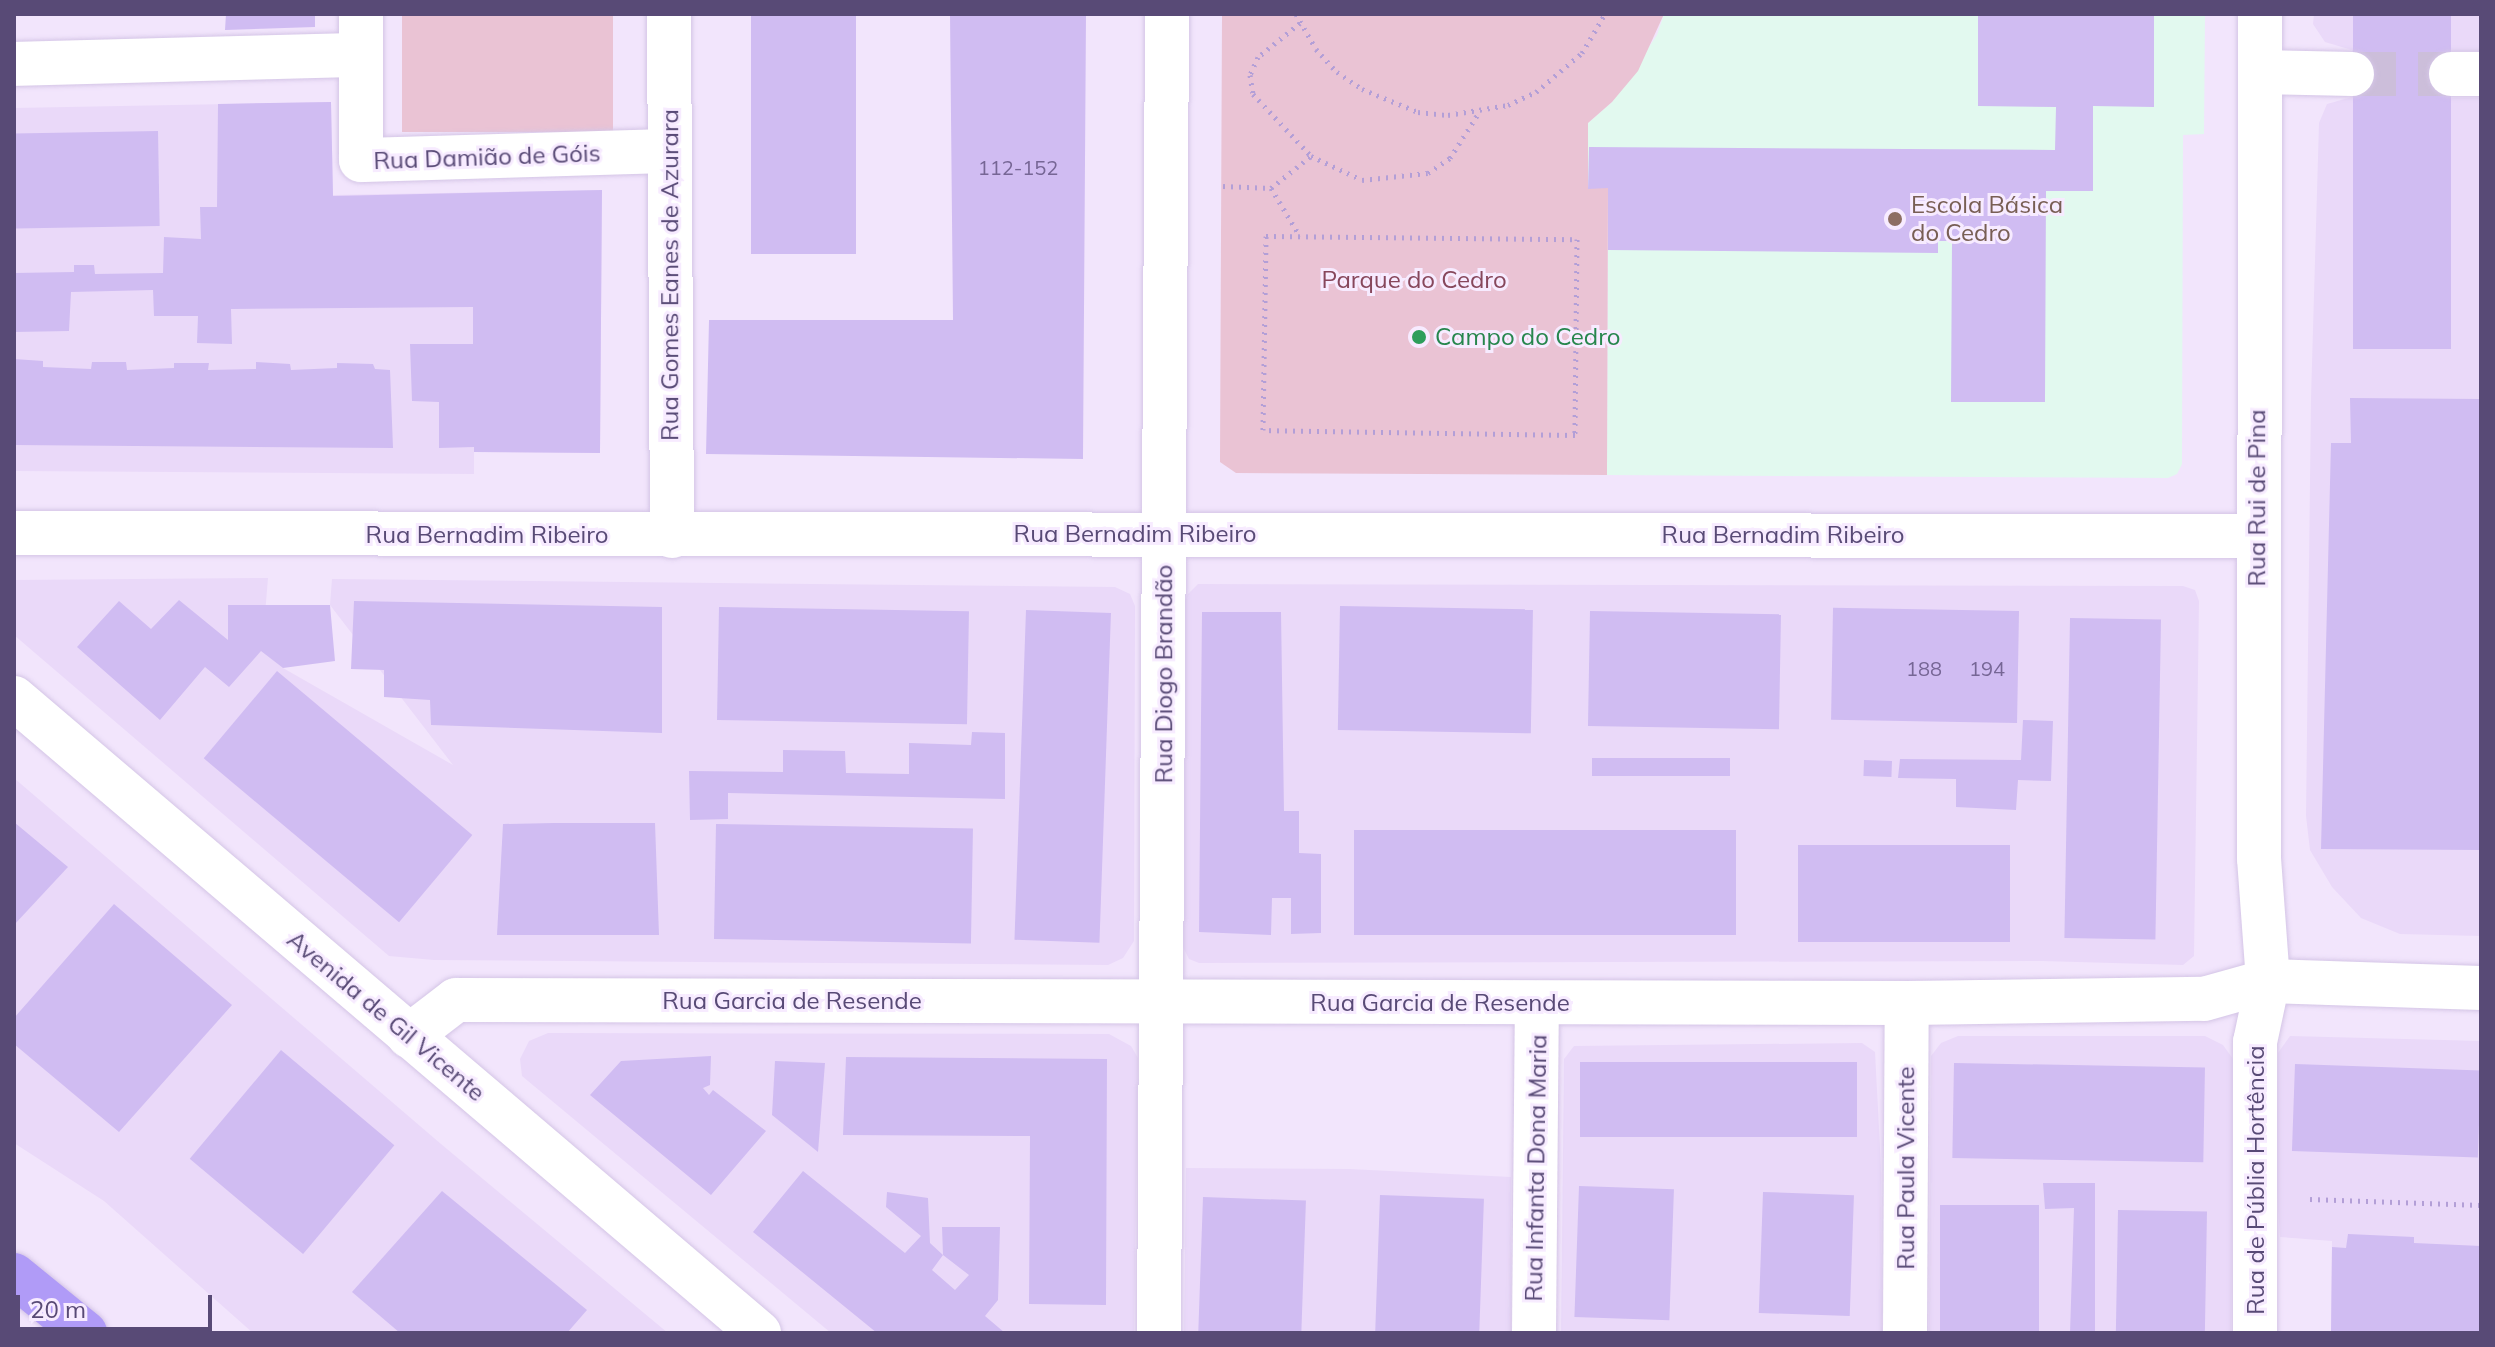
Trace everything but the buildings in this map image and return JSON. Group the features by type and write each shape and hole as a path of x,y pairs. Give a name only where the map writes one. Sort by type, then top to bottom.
{"highway":[{"path":"14,1275 85,1333"}],"street":[{"name":"Rua Gomes Eanes de Azurara","path":"669,14 672,536"},
{"name":"Rua Diogo Brandão","path":"1159,1333 1167,14"},
{"name":"Rua Rui de Pina","path":"2260,14 2259,859 2268,981"},
{"name":"Rua Damião de Góis","path":"14,64 360,35 361,160 670,151"},
{"path":"2260,72 2352,74"},
{"name":"Rua Bernadim Ribeiro","path":"14,533 2257,536"},
{"name":"Avenida de Gil Vicente","path":"14,698 759,1333"},
{"name":"Rua Garcia de Resende","path":"409,1036 456,1000 1907,1003 2204,999 2268,981 2481,988"},
{"name":"Rua de Públia Hortência","path":"2255,1333 2255,1042 2268,981"},
{"name":"Rua Infanta Dona Maria","path":"1534,1333 1537,1003"},
{"name":"Rua Paula Vicente","path":"1905,1333 1907,1003"}],"path":[{"path":"1296,14 1337,72 1389,103 1433,113 1478,113 1508,105 1536,92 1582,53 1605,14"},
{"path":"1300,23 1258,57 1250,75 1253,94 1311,156 1362,180 1428,173 1450,158 1478,113"},
{"path":"1210,185 1271,188 1311,156"},
{"path":"1271,188 1300,236"},
{"path":"1266,236 1300,236 1577,239 1575,435 1263,430 1266,236"},
{"path":"2255,1198 2481,1205"}],"shaded area":[{"name":"Escola Básica do Cedro","path":"1664,14 2205,14 2204,134 2183,135 2182,464 2177,474 2168,478 1607,475 1608,189 1588,189 1588,123 1612,102 1657,35"},
{"path":"2314,14 2481,14 2481,51 2451,51 2450,98 2481,98 2481,936 2400,934 2361,918 2332,887 2310,850 2306,816 2311,398 2319,123 2327,104 2352,97 2352,50 2325,42 2313,24"},
{"path":"331,102 333,195 602,190 600,453 474,452 474,474 14,471 14,108"},
{"path":"268,578 262,651 283,668 453,765 330,605 332,579 1115,587 1130,594 1135,606 1134,941 1123,958 1108,965 434,960 389,956 14,635 14,580"},
{"path":"1198,584 2183,586 2195,590 2199,601 2194,956 2183,965 2042,961 1199,963 1189,959 1181,943 1182,609 1187,595"},
{"path":"14,778 441,1144 668,1333 253,1333 104,1201 14,1143"},
{"path":"548,1033 1109,1034 1131,1046 1138,1058 1134,1333 831,1333 522,1076 520,1059 529,1041"},
{"path":"1958,1036 2205,1036 2223,1045 2233,1059 2231,1333 1929,1333 1931,1056 1941,1043"},
{"path":"2290,1036 2481,1041 2481,1333 2331,1333 2332,1241 2280,1237 2276,1175 2278,1053"},
{"path":"1862,1043 1875,1052 1881,1167 1882,1333 1561,1333 1564,1059 1574,1046"},
{"path":"1186,1168 1349,1169 1511,1177 1511,1333 1184,1333"}],"green space":[{"path":"402,14 613,14 613,132 402,132"},
{"name":"Parque do Cedro","path":"1222,14 1664,14 1638,71 1612,102 1588,123 1588,188 1608,188 1607,475 1236,473 1220,462"}],"tunnel":[{"path":"2352,74 2451,74"}],"place":[{"name":"Escola Básica do Cedro","path":"1895,219"},
{"name":"Campo do Cedro","path":"1419,337"}]}
